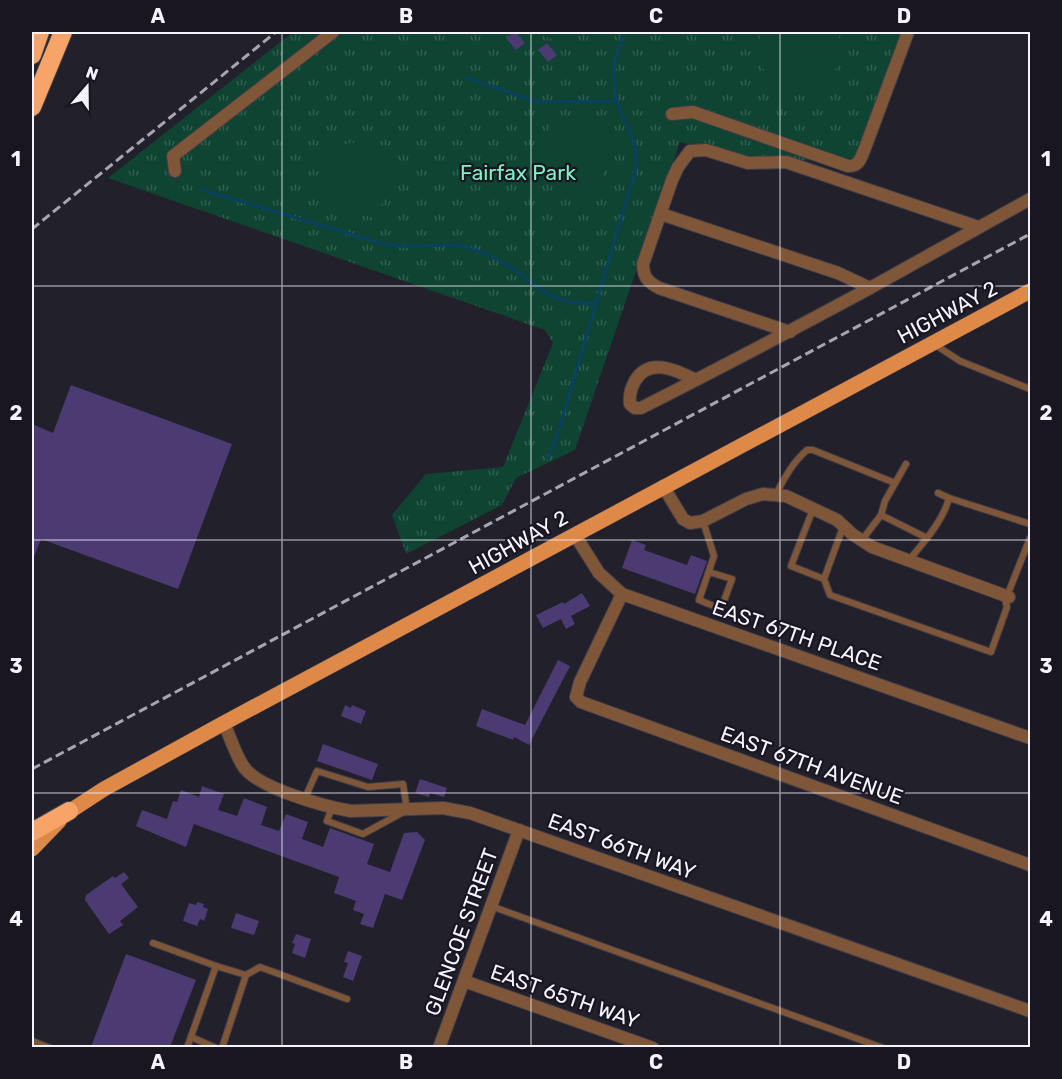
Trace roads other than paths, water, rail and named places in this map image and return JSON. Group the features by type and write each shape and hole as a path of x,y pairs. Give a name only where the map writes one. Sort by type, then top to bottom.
{"highway":[{"path":"32,55 40,32"},
{"path":"32,107 63,32"},
{"path":"32,832 69,811"}],"main road":[{"name":"HIGHWAY 2","path":"32,838 69,811 224,723 1030,291"},
{"path":"32,849 69,811"}],"street":[{"path":"175,171 173,156 333,32"},
{"path":"672,114 693,112 848,166 854,166 866,148 908,32"},
{"path":"790,332 659,288 648,282 644,276 643,264 678,167 690,151 706,150 748,163 786,162 978,227"},
{"path":"696,380 667,368 650,368 636,378 629,398 630,404 635,408 641,408 696,380 790,332 1030,200"},
{"path":"662,214 838,273 870,288"},
{"path":"663,486 683,519 690,523 703,521 746,499 763,494 786,495 837,520 872,547 1007,596"},
{"name":"EAST 67TH PLACE","path":"575,535 599,573 622,594 1030,738"},
{"name":"EAST 67TH AVENUE","path":"622,594 580,682 575,694 577,700 1030,865"},
{"name":"EAST 66TH WAY","path":"224,723 244,767 261,783 332,807 351,811 452,809 519,830 1030,1011"},
{"name":"GLENCOE STREET","path":"439,1047 519,830"},
{"name":"EAST 65TH WAY","path":"464,981 653,1047"}],"lane":[{"path":"933,343 960,361 1030,389"},
{"path":"776,494 798,457 807,450 813,450 895,483"},
{"path":"862,540 881,515 885,501 906,464"},
{"path":"938,493 1030,524"},
{"path":"909,561 947,507 949,498"},
{"path":"813,508 791,566 824,579"},
{"path":"881,515 927,538"},
{"path":"703,521 714,556 699,600 721,609 732,579 709,572"},
{"path":"843,526 824,579 830,595 991,652 1007,607 1007,596 1030,538"},
{"path":"305,798 317,771 368,787 403,784 406,810 363,834 327,821 332,807"},
{"path":"491,906 883,1047"},
{"path":"153,943 246,975"},
{"path":"188,1047 216,966"},
{"path":"222,1047 246,975 260,967 347,999"},
{"path":"191,1037 216,1047"},
{"path":"32,1041 50,1047"}],"waterway":[{"path":"548,458 557,436 636,168 634,142 619,108 614,86 617,53 625,32"},
{"path":"467,78 536,102 617,101"},
{"path":"202,190 384,244 409,247 455,245 472,249 507,265 552,296 564,301 596,303"}],"railway":[{"path":"32,229 276,32"},
{"path":"32,769 1030,234"}],"park label":[{"name":"Fairfax Park","path":"518,172"}]}
